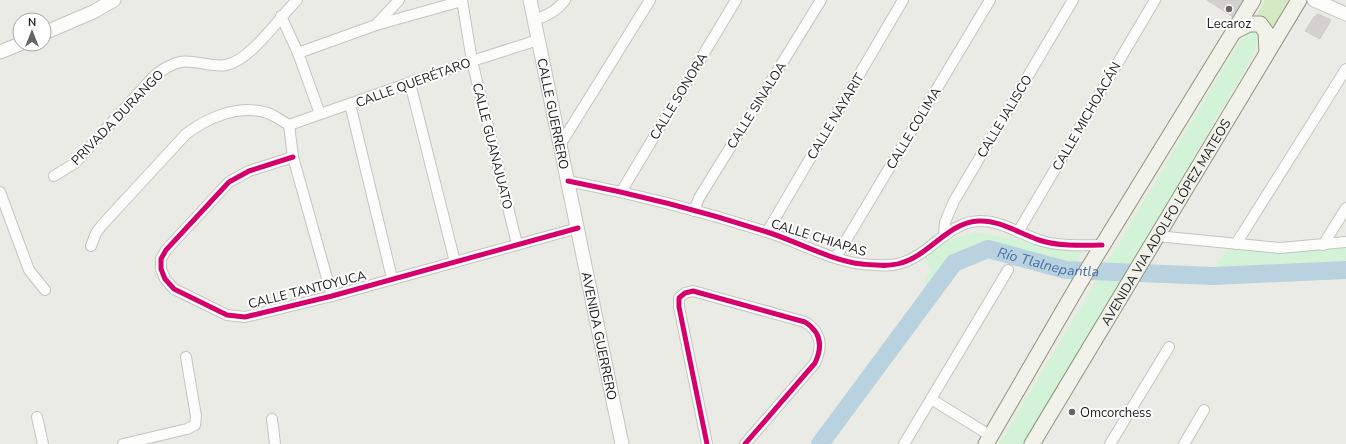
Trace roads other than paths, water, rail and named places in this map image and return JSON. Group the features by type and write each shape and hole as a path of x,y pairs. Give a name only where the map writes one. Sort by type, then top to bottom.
{"main road":[{"path":"988,440 1102,245 1253,0"},
{"name":"AVENIDA VIA ADOLFO LÓPEZ MATEOS","path":"1032,444 1298,0"},
{"path":"1235,31 1249,24 1260,24 1266,32 1268,51"}],"street":[{"path":"52,30 93,12 114,0"},
{"name":"PRIVADA DURANGO","path":"54,176 74,163 154,76 168,66 182,61 219,66 240,60 252,51 281,16 297,0"},
{"path":"376,25 399,0"},
{"name":"CALLE GUERRERO","path":"530,0 578,228"},
{"path":"534,20 546,16 556,10 565,0"},
{"path":"560,145 650,0"},
{"name":"CALLE SONORA","path":"621,192 736,0"},
{"name":"CALLE SINALOA","path":"694,211 699,198 821,0"},
{"name":"CALLE NAYARIT","path":"767,232 903,0"},
{"name":"CALLE COLIMA","path":"836,257 990,0"},
{"name":"CALLE JALISCO","path":"944,236 945,222 954,201 1073,0"},
{"name":"CALLE MICHOACÁN","path":"1018,232 1155,0"},
{"path":"1314,0 1346,14"},
{"path":"298,53 376,25 462,1"},
{"name":"CALLE GUANAJUATO","path":"462,1 472,61 517,244"},
{"path":"281,16 298,53 320,114"},
{"name":"CALLE QUERÉTARO","path":"289,125 472,61 538,40"},
{"path":"0,52 12,47"},
{"path":"1236,244 1346,69"},
{"path":"410,83 455,262"},
{"path":"350,104 392,278"},
{"path":"92,246 96,233 102,225 186,134 200,123 219,115 244,110 265,112 289,125 293,157 332,296"},
{"name":"CALLE TANTOYUCA","path":"293,157 249,171 229,182 166,250 161,259 161,269 165,279 174,289 192,299 232,316 245,317 332,296 392,278 578,228"},
{"name":"CALLE CHIAPAS","path":"568,182 621,192 694,211 767,232 859,264 880,265 900,263 919,255 963,224 979,221 996,223 1040,241 1058,244 1102,245"},
{"path":"0,192 29,270 45,290"},
{"path":"1324,244 1346,208"},
{"name":"AVENIDA GUERRERO","path":"578,228 622,444"},
{"path":"1157,236 1280,248 1346,242"},
{"path":"904,444 1008,270"},
{"path":"707,444 678,307 679,298 685,292 693,291 805,322 818,334 821,343 820,353 815,363 745,444"},
{"path":"1110,444 1169,347"},
{"path":"123,444 187,430 195,425 196,416 186,357"},
{"path":"931,399 988,440"},
{"path":"1184,444 1204,410"},
{"path":"37,417 43,444"},
{"path":"272,419 275,444"}],"waterway":[{"name":"Río Tlalnepantla","path":"820,444 954,263 988,249 1066,270 1213,276 1346,270"}],"place":[{"name":"Lecaroz","path":"1229,9"},
{"name":"Omcorchess","path":"1072,412"}]}
